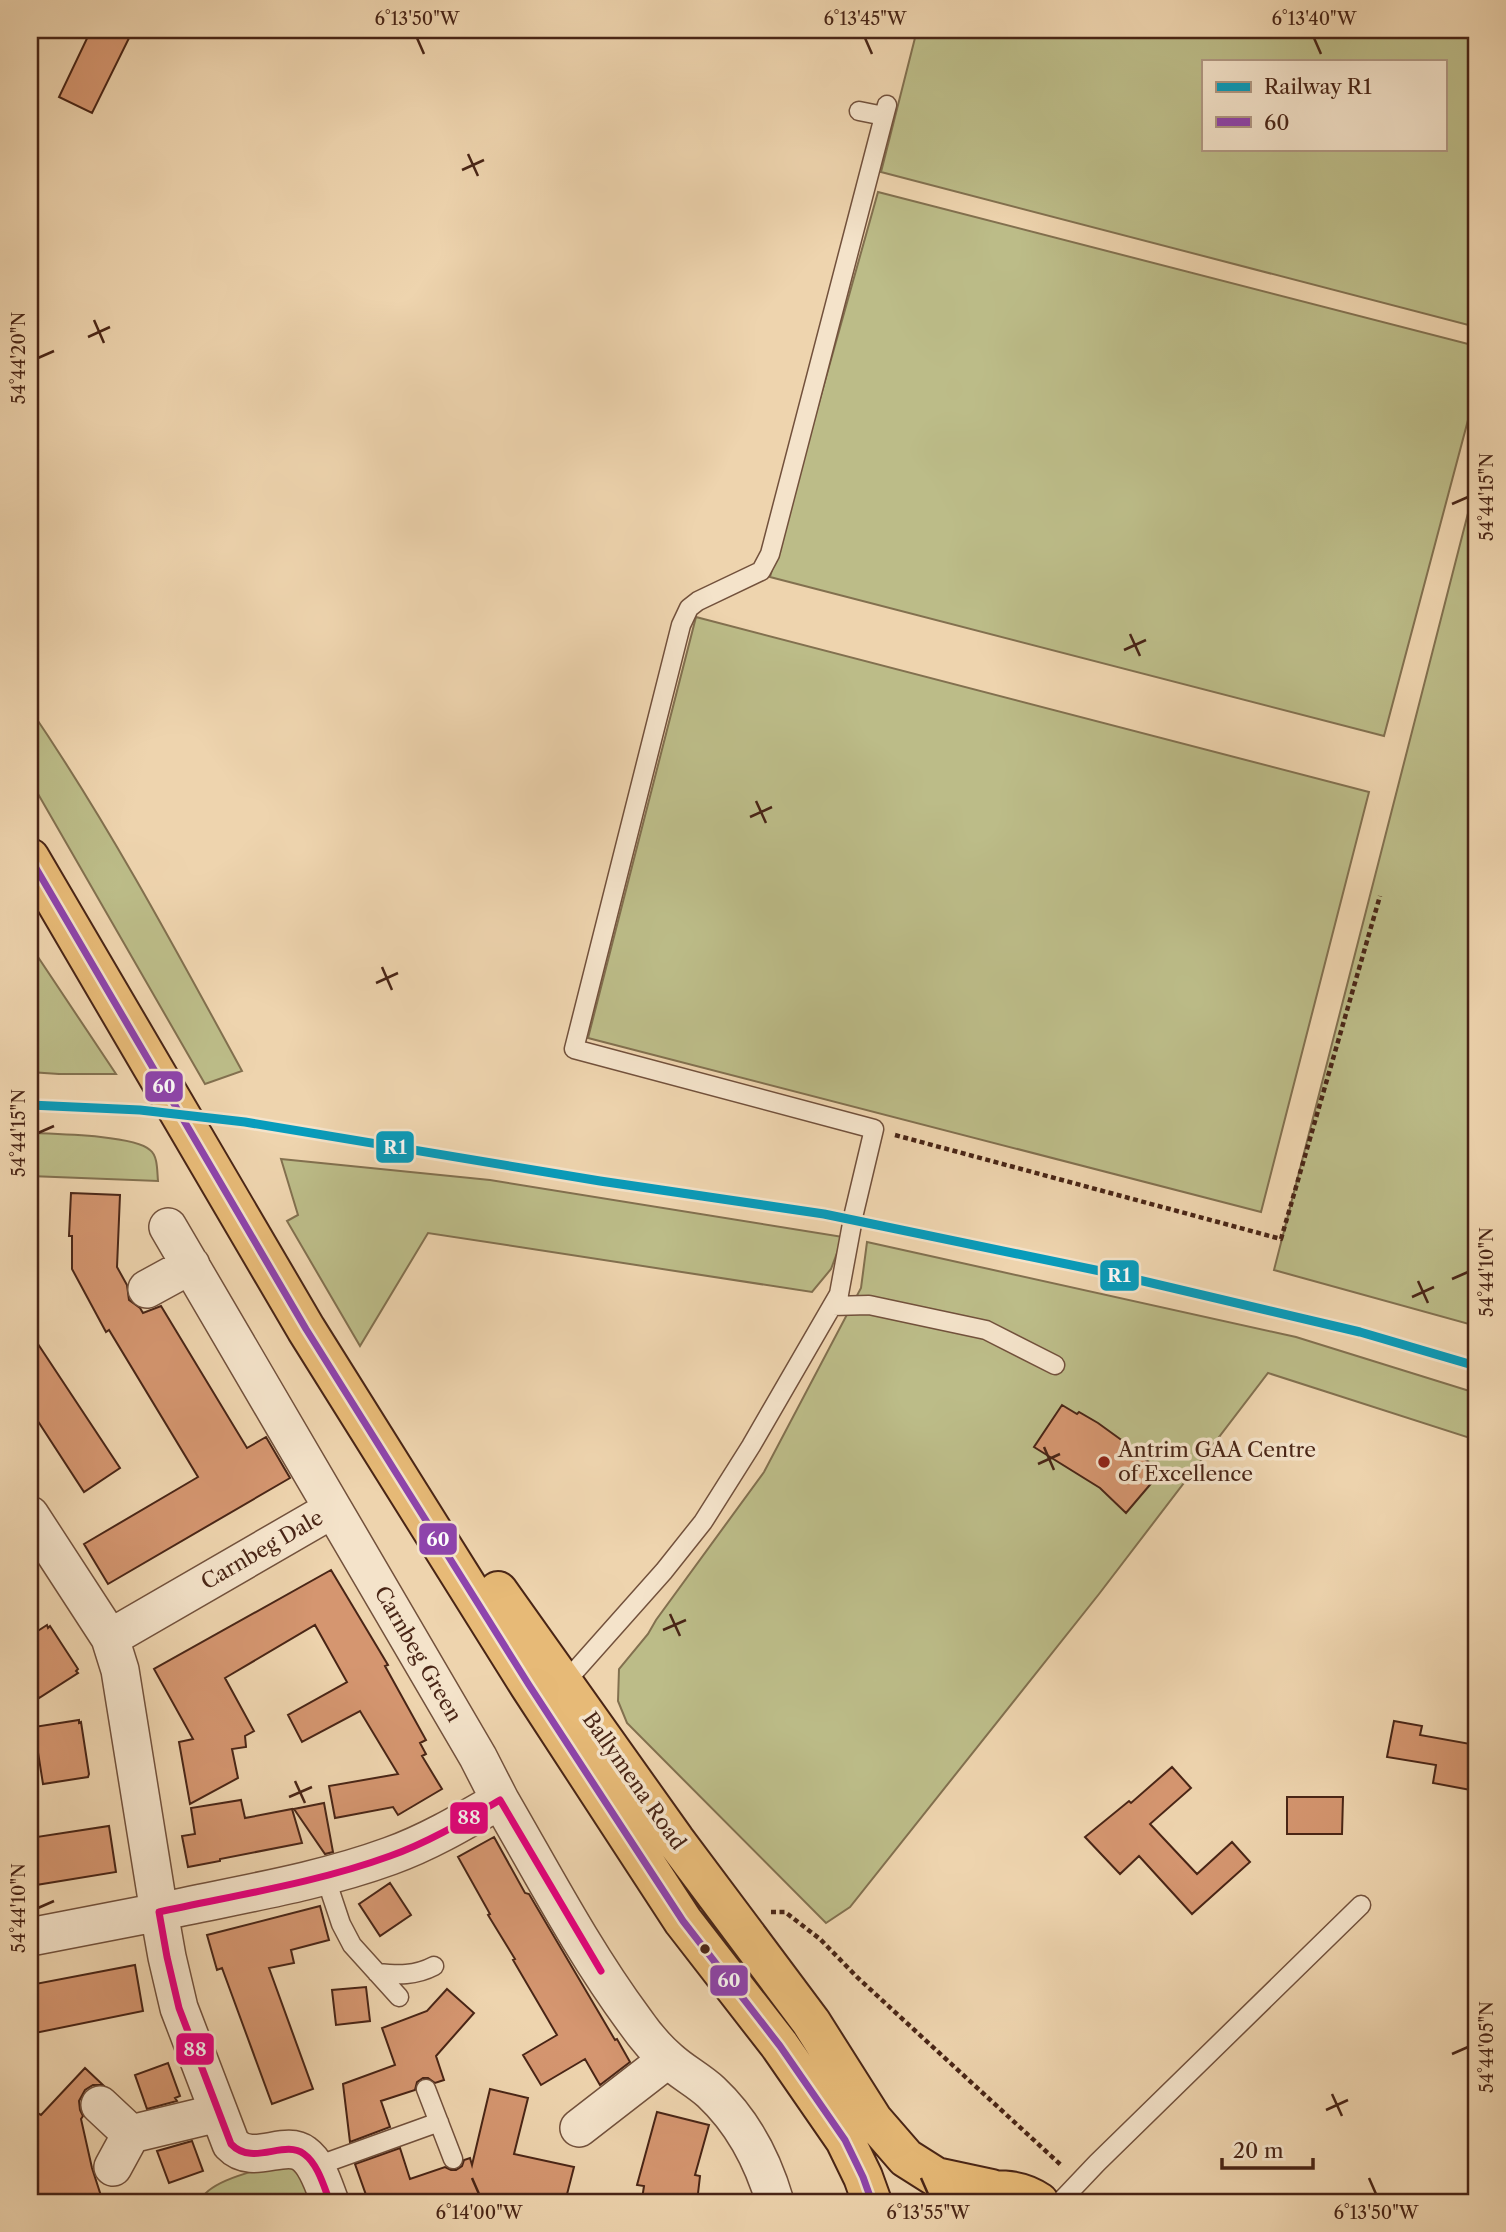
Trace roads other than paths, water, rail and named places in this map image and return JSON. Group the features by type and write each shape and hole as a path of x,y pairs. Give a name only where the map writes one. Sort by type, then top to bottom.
{"highway":[{"name":"Ballymena Road","path":"30,858 306,1329 549,1688 683,1921 780,2046 845,2140 872,2202"},
{"name":"Ballymena Road","path":"549,1688 728,1911 811,2022 873,2120 906,2158 936,2177 1013,2191 1039,2202"},
{"path":"946,2202 963,2193 992,2189"}],"street":[{"name":"Carnbeg Dale","path":"110,1638 333,1509 169,1227"},
{"path":"147,1289 191,1265"},
{"name":"Carnbeg Green","path":"333,1509 589,1953 634,2021 668,2059 710,2091 727,2108 759,2158 775,2202"},
{"path":"30,1515 110,1638 120,1670 167,1957 179,2008 227,2137 235,2148 252,2154 295,2150 306,2155 330,2202"},
{"path":"30,1937 326,1876 390,1856 435,1837 500,1800"},
{"path":"579,2128 668,2059"},
{"path":"100,2105 131,2134"},
{"path":"113,2167 131,2134 218,2113"}],"lane":[{"path":"549,1688 576,1670 703,1522 751,1446 839,1294 854,1213 874,1129 574,1049 681,625 689,608 698,601 761,571 771,554 886,111 859,111"},
{"path":"832,1306 869,1305 986,1330 1055,1366"},
{"path":"326,1876 341,1924 352,1945 399,1997"},
{"path":"1060,2202 1361,1906"},
{"path":"377,1973 404,1975 423,1972 434,1966"},
{"path":"426,2089 453,2159"},
{"path":"314,2167 439,2122"}],"rail line":[{"name":"R1","path":"30,1105 140,1110 245,1122 600,1181 824,1214 1105,1272 1360,1332 1476,1366"}],"place":[{"name":"Antrim GAA Centre of Excellence","path":"1104,1462"}]}
